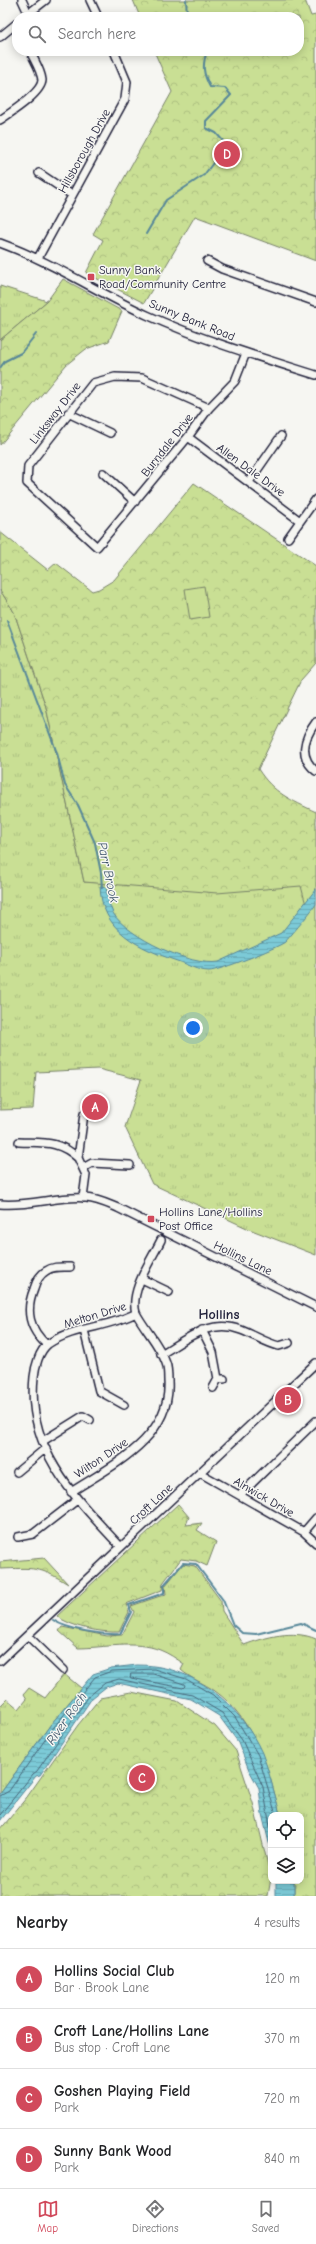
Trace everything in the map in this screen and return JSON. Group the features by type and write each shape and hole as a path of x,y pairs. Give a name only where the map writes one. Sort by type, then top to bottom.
{"street":[{"path":"22,0 25,12"},
{"path":"30,12 46,0"},
{"path":"90,0 96,12"},
{"path":"0,37 12,29"},
{"path":"0,120 32,96 41,86 42,78 32,56"},
{"name":"Hillsborough Drive","path":"38,258 126,95 126,82 116,56"},
{"path":"39,173 72,195"},
{"name":"Sunny Bank Road","path":"0,243 38,258 164,323 246,353 316,375"},
{"path":"207,261 222,269 316,302"},
{"name":"Burndale Drive","path":"97,547 188,437 209,408 235,381 246,353"},
{"name":"Linksway Drive","path":"97,547 27,483 28,466 68,413 93,383 115,377 142,378 209,408"},
{"path":"68,413 110,433"},
{"path":"249,482 281,436"},
{"name":"Allen Dale Drive","path":"188,437 300,520"},
{"path":"103,473 135,502"},
{"path":"288,538 316,499"},
{"path":"315,770 307,761 304,750 309,732 316,722"},
{"path":"78,1158 84,1114"},
{"path":"19,1142 58,1144 69,1149 78,1158 86,1175 83,1198"},
{"path":"83,1168 92,1163 130,1165"},
{"name":"Hollins Lane","path":"0,1204 19,1204 83,1198 96,1199 118,1208 316,1307"},
{"name":"Melton Drive","path":"47,1345 69,1334 119,1321 136,1313 134,1302 136,1290 161,1240"},
{"path":"70,1267 53,1268 41,1274 29,1302 28,1314 32,1327 47,1345 38,1362 33,1384 34,1409 43,1441 56,1471 77,1500 121,1547"},
{"path":"142,1279 169,1292"},
{"name":"Wilton Drive","path":"71,1492 124,1458 139,1445 160,1422 167,1406 167,1364 136,1313"},
{"path":"161,1354 202,1330 212,1326 222,1325 241,1330 279,1346 289,1343"},
{"path":"84,1330 101,1393 124,1405"},
{"path":"202,1330 213,1352 221,1380 213,1388"},
{"name":"Croft Lane","path":"0,1661 316,1363"},
{"path":"94,1398 101,1393"},
{"path":"43,1441 83,1416 90,1420"},
{"path":"240,1495 316,1421"},
{"path":"17,1472 46,1448"},
{"name":"Alnwick Drive","path":"200,1473 304,1532 316,1542"},
{"path":"18,1537 33,1534 77,1500"},
{"path":"304,1532 316,1518"},
{"path":"28,1636 63,1670"}],"green space":[{"path":"133,0 305,0 311,16 316,15 316,261 195,216 144,303 86,273 103,240 93,234 172,92 156,56 304,56 304,12 138,12"},
{"path":"63,279 122,311 109,341 86,349 66,365 0,445 0,340 47,301"},
{"path":"0,286 47,301 0,340"},
{"path":"194,483 316,566 316,663 301,680 258,769 276,790 316,812 316,892 306,905 301,886 217,893 84,882 46,707 14,612 0,590 0,532 48,570 56,563 92,591 99,589 114,580"},
{"path":"204,586 209,617 190,620 185,589"},
{"path":"0,590 14,612 46,707 84,882 316,882 316,1255 249,1229 152,1184 125,1127 141,1080 98,1069 36,1072 33,1109 0,1110"},
{"path":"178,1504 189,1517 186,1525 202,1523 197,1530 216,1542 207,1566 196,1561 181,1559 163,1583 162,1590 126,1604 129,1612 119,1632 78,1626 57,1616"},
{"path":"44,1558 68,1584 50,1574 36,1569 0,1569 0,1562"},
{"path":"183,1564 195,1566 221,1601 222,1611 244,1645 261,1639 289,1634 307,1636 316,1639 316,1896 294,1896 294,1884 304,1884 304,1812 279,1812 271,1781 258,1747 240,1716 228,1702 211,1688 181,1670 184,1664 163,1651 140,1645 78,1648 59,1631 62,1627 107,1636 122,1635 134,1612 131,1606 166,1594 165,1586"},
{"path":"64,1674 81,1688 51,1724 0,1794 0,1706 7,1699 19,1709 27,1699 24,1694 29,1688 45,1698"},
{"path":"131,1692 177,1701 215,1726 236,1751 253,1803 268,1866 268,1884 270,1884 268,1896 0,1896 0,1830 27,1797 78,1725 100,1698"}],"water":[{"path":"100,886 106,887 108,900 113,913 120,922 132,931 161,948 177,955 193,960 207,962 218,962 281,933 316,889 316,904 307,917 285,942 235,963 215,970 205,971 149,950 125,936 107,915 102,902"},
{"name":"River Roch","path":"137,1665 157,1666 177,1671 195,1679 212,1690 241,1718 253,1735 262,1753 278,1806 279,1812 268,1812 268,1839 262,1814 259,1788 249,1770 238,1742 219,1716 191,1699 118,1683 106,1687 92,1698 40,1775 36,1776 0,1821 0,1794 51,1724 93,1674 111,1668"},
{"path":"276,1884 294,1884 294,1896 276,1896"}],"waterway":[{"name":"Parr Brook","path":"186,0 187,12"},
{"name":"Parr Brook","path":"146,234 166,200 204,175 216,159 224,142 216,133 206,128 206,121 231,95 225,88 210,87 204,69 206,56"},
{"name":"Parr Brook","path":"0,368 5,361 21,353 36,334"},
{"name":"Parr Brook","path":"7,620 57,753 65,785 78,805 95,843 101,873 102,888"},
{"path":"53,1620 59,1624 76,1629 104,1634 120,1634 131,1612 129,1605 164,1593 164,1585 183,1563 196,1564 223,1600 233,1625 242,1633 256,1634 301,1623 316,1630"}],"place":[{"name":"Sunny Bank Wood","path":"227,154"},
{"name":"Sunny Bank Road/Community Centre","path":"91,277"},
{"name":"Hollins Social Club","path":"95,1107"},
{"name":"Hollins Lane/Hollins Post Office","path":"151,1219"},
{"name":"Croft Lane/Hollins Lane","path":"288,1400"},
{"name":"Goshen Playing Field","path":"142,1778"}],"district":[{"name":"Hollins","path":"219,1314"}]}
